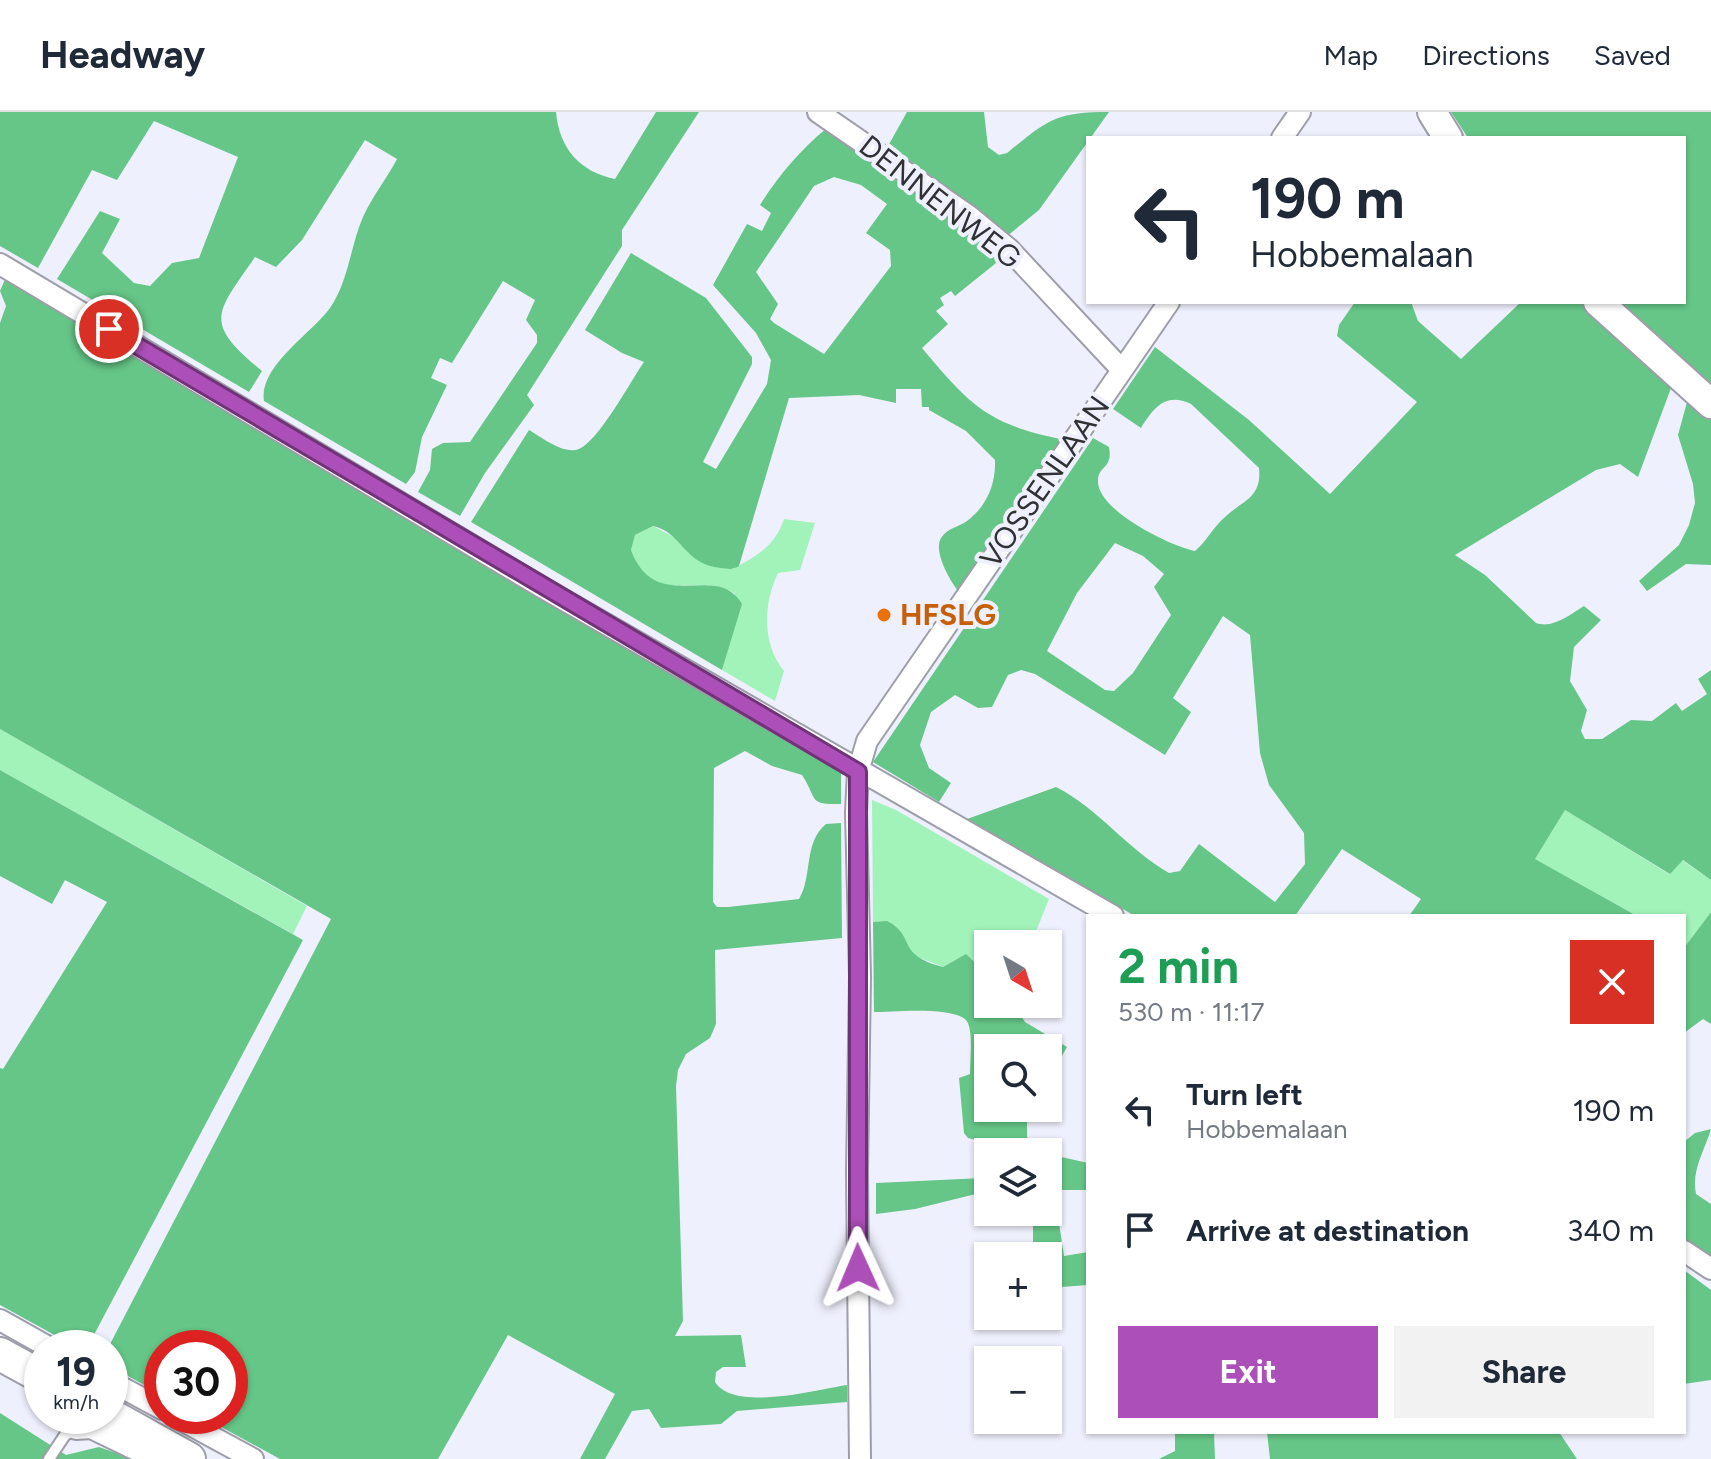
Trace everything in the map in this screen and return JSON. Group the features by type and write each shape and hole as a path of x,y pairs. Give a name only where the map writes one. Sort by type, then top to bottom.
{"main road":[{"path":"0,1354 24,1367"},
{"path":"128,1425 189,1459"}],"street":[{"name":"DENNENWEG","path":"818,112 969,216 1009,249 1122,370"},
{"path":"1283,136 1300,112"},
{"path":"1432,112 1447,136"},
{"path":"0,264 858,772 1109,914"},
{"name":"VOSSENLAAN","path":"860,1459 858,772 867,741 1168,304"},
{"path":"1600,304 1711,404"},
{"path":"1686,1252 1711,1269"},
{"path":"0,1320 24,1333"},
{"path":"103,1434 155,1459"},
{"path":"207,1434 253,1459"}],"lane":[{"path":"49,1459 67,1434"}],"green space":[{"path":"0,112 556,112 562,137 574,156 591,171 615,179 656,112 699,112 622,230 622,246 527,395 534,405 485,473 460,516 418,492 430,470 432,449 443,443 470,442 537,343 537,335 526,320 535,300 503,281 452,363 440,358 431,378 447,385 422,437 415,472 406,484 264,401 264,388 278,363 330,308 345,275 363,217 397,159 365,140 302,240 276,267 255,257 231,292 221,317 223,328 230,341 262,371 249,392 57,279 100,211 120,219 102,253 134,283 150,286 172,263 199,258 238,157 154,121 117,180 92,170 38,268 0,246"},
{"path":"907,112 984,112 988,147 999,155 1007,153 1053,120 1076,114 1109,112 1092,136 1086,136 1086,144 1039,210 1006,237 951,190 888,146"},
{"path":"1451,112 1711,112 1711,387 1619,304 1686,304 1686,136 1467,136"},
{"path":"827,128 947,211 1001,259 955,296 951,291 940,298 944,305 936,311 948,324 922,348 968,398 997,419 1061,439 958,591 944,566 939,544 944,535 967,521 985,501 994,478 995,460 966,431 929,410 929,407 922,407 921,389 896,389 896,403 859,395 789,398 739,566 728,569 709,566 691,555 663,529 653,526 635,535 631,550 642,570 655,581 671,585 718,586 731,592 742,604 722,670 471,522 529,430 563,449 583,447 602,426 644,362 622,353 585,330 631,253 706,298 752,357 752,364 703,462 716,469 767,384 771,360 756,333 713,285 747,224 762,231 771,213 760,205 790,164","holes":["834,177 861,185 887,204 866,233 890,250 891,266 824,354 770,319 778,304 756,272 814,186"]},
{"path":"6,277 841,772 841,804 830,804 815,799 802,775 772,766 745,751 714,768 713,902 717,907 728,907 799,899 814,840 826,824 841,823 842,938 715,950 716,1024 710,1038 686,1054 678,1070 676,1086 683,1321 675,1336 741,1335 746,1367 723,1367 716,1372 715,1382 725,1391 739,1396 776,1397 847,1385 847,1402 737,1411 721,1424 661,1428 649,1409 632,1411 605,1459 580,1459 615,1394 508,1335 438,1459 280,1459 234,1434 248,1434 248,1330 144,1330 144,1385 128,1376 128,1330 117,1330 331,919 0,729 0,323 6,306 0,291"},
{"path":"1354,304 1412,304 1418,321 1461,359 1519,304 1589,304 1674,380 1638,477 1620,464 1596,470 1455,555 1485,575 1536,623 1555,623 1584,606 1601,620 1574,647 1570,681 1587,710 1581,731 1585,739 1602,739 1631,720 1652,721 1676,703 1682,711 1707,694 1698,679 1711,670 1711,880 1683,860 1670,874 1565,810 1535,859 1633,914 1410,914 1421,899 1342,849 1296,914 1132,914 967,819 1056,787 1086,806 1140,853 1169,873 1180,871 1199,844 1275,902 1305,864 1304,833 1269,785 1260,753 1250,635 1223,616 1173,698 1191,712 1165,755 1035,674 1021,670 1008,675 992,707 978,708 955,695 931,712 920,745 929,768 951,783 939,802 873,762 1093,438 1109,447 1108,463 1098,480 1109,503 1136,525 1184,548 1195,551 1221,521 1254,492 1259,468 1191,404 1168,401 1156,408 1141,428 1113,409 1155,347 1249,420 1330,494 1417,402 1337,336 1339,325","holes":["1115,543 1143,556 1164,574 1154,587 1171,615 1133,673 1114,691 1105,690 1047,651 1077,593"]},
{"path":"1689,395 1711,415 1711,565 1686,564 1647,591 1639,581 1679,545 1695,503 1693,484 1678,435"},
{"path":"784,519 815,523 800,570 778,573 770,598 768,636 784,671 775,701 722,670 741,604 734,593 719,587 663,584 651,579 640,568 631,550 635,535 653,526 733,569 770,543"},
{"path":"0,729 307,906 293,934 0,770"},
{"path":"0,770 303,940 97,1330 45,1330 0,1305 0,1068 3,1069 107,902 65,880 52,904 0,876"},
{"path":"872,800 896,810 1049,899 1037,930 974,930 974,961 971,958 957,959 943,967 913,955 896,927 873,922"},
{"path":"1565,810 1669,874 1682,860 1711,880 1711,912 1686,945 1686,914 1633,914 1535,859"},
{"path":"1711,912 1711,1024 1703,1019 1686,1032 1686,945"},
{"path":"887,921 896,927 912,951 928,962 943,967 966,954 974,961 974,1018 1022,1018 1045,1034 974,1034 974,1122 1027,1122 1028,1138 974,1140 964,1133 959,1078 970,1074 971,1041 970,1028 962,1017 939,1012 874,1012 873,922"},
{"path":"1711,1129 1697,1168 1695,1185 1696,1194 1711,1204 1711,1258 1686,1239 1686,1140 1695,1133"},
{"path":"1062,1157 1086,1163 1086,1190 1062,1190"},
{"path":"974,1178 974,1194 915,1209 876,1214 876,1183"},
{"path":"1033,1226 1059,1226 1062,1242 1033,1242"},
{"path":"1062,1243 1064,1256 1086,1252 1086,1285 1062,1287"},
{"path":"1686,1271 1711,1290 1711,1380 1686,1384"},
{"path":"0,1413 24,1428 24,1434 33,1434 66,1455 99,1447 133,1459 0,1459"},
{"path":"1175,1434 1214,1434 1215,1459 1159,1459 1175,1451"},
{"path":"1267,1434 1560,1434 1577,1459 1270,1459"}],"place":[{"name":"HFSLG","path":"884,615"}],"route":[{"path":"109,329 858,772 858,1268"}]}
